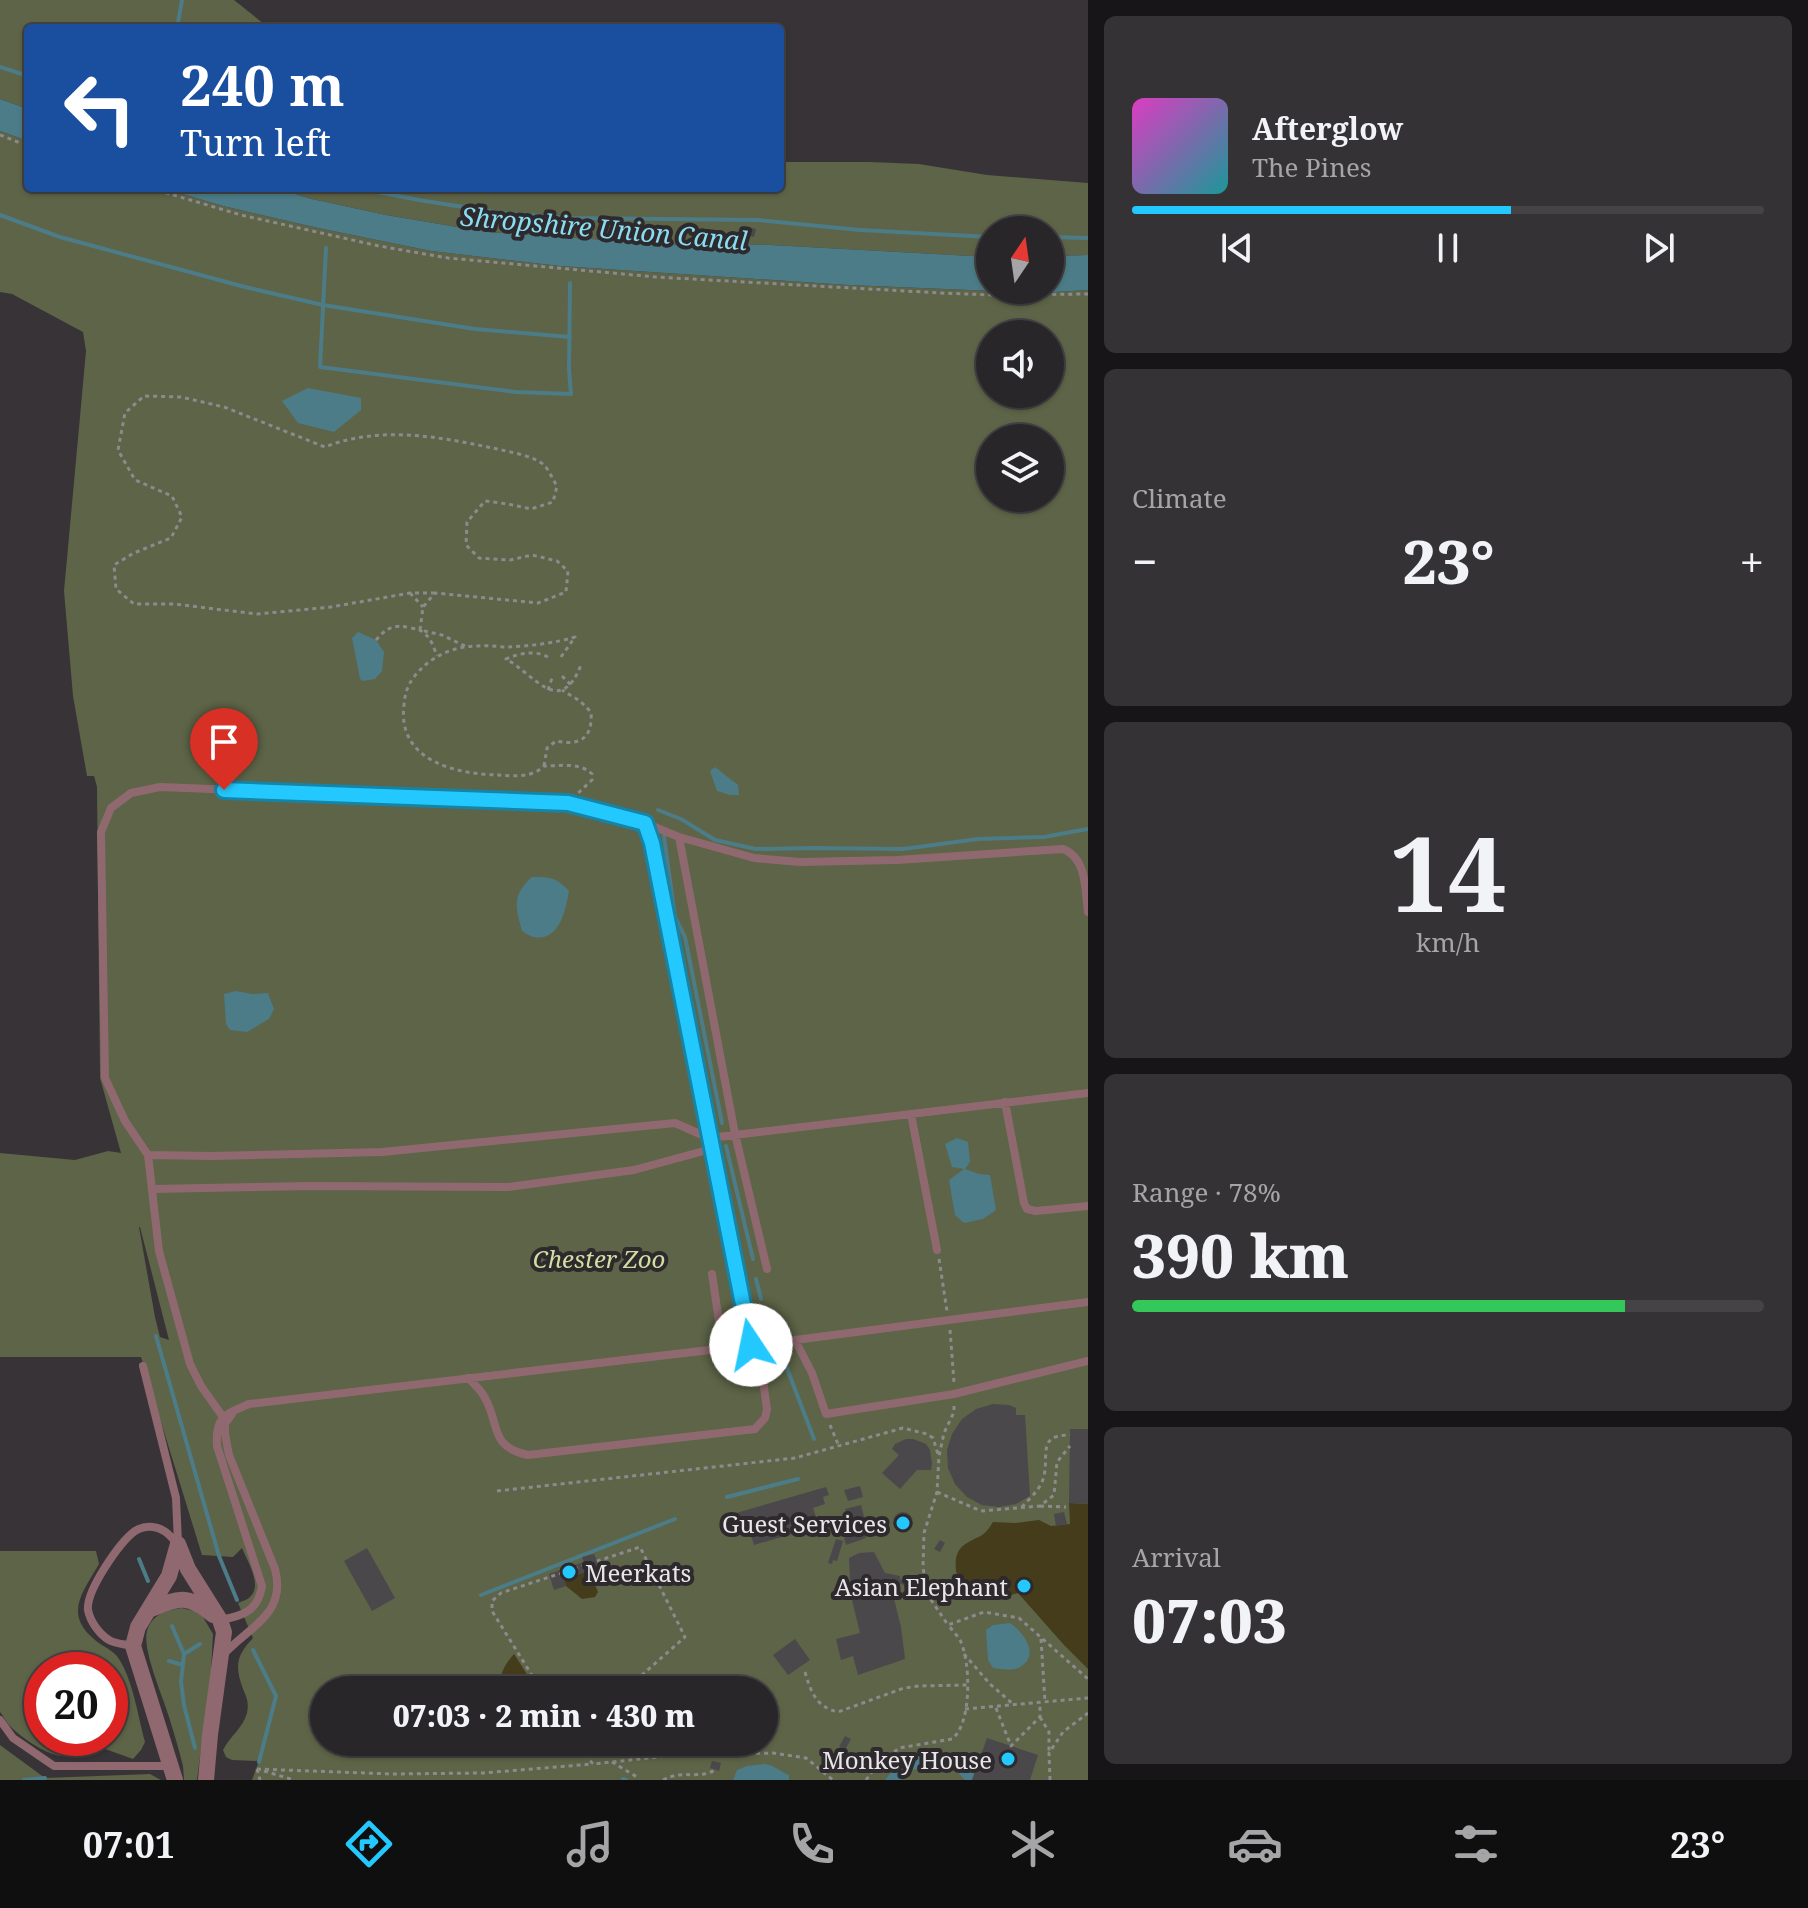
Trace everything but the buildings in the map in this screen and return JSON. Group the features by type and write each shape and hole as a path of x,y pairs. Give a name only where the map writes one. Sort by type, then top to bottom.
{"street":[{"path":"173,1773 133,1646 138,1627 169,1576 178,1544"},
{"path":"178,1544 188,1569 220,1620 224,1632 206,1780"},
{"path":"149,1610 178,1599 190,1600 220,1620"}],"lane":[{"path":"223,1417 190,1364 159,1251 148,1155 125,1121 105,1078 101,832 111,808 131,793 160,787 568,803 645,823 679,837 754,858 800,862 897,860 1063,849 1078,858 1088,912"},
{"path":"468,1378 484,1396 496,1433 504,1445 514,1452 528,1455 755,1429 765,1418 767,1409 754,1344 711,1149 652,843 645,823"},
{"path":"679,837 735,1134 767,1269"},
{"path":"148,1155 382,1152 675,1123 709,1138 1088,1093"},
{"path":"1005,1102 1027,1209 1036,1211 1088,1206"},
{"path":"911,1114 937,1250"},
{"path":"152,1189 508,1187 634,1170 711,1149"},
{"path":"712,1274 723,1348"},
{"path":"220,1620 239,1617 253,1607 260,1598 262,1586 217,1446 216,1430 223,1417 249,1404 1088,1302"},
{"path":"795,1340 812,1373 826,1414 954,1394 1088,1361"},
{"path":"143,1366 176,1498 178,1544"},
{"path":"221,1658 267,1616 278,1592 275,1569 229,1455 225,1424 234,1410"},
{"path":"133,1646 110,1641 99,1632 88,1608 91,1595 103,1571 139,1529 151,1526 165,1530 178,1544"},
{"path":"0,1720 13,1738 54,1766 173,1773"}],"path":[{"path":"0,135 24,144"},
{"path":"163,192 241,215 448,258 656,277 941,293 1088,294"},
{"path":"144,396 181,397 224,407 325,447 343,439 389,434 443,438 521,455 543,464 557,486 553,502 531,509 485,501 467,522 466,545 479,558 510,560 532,555 557,561 568,571 566,592 538,603 435,593 410,593 331,607 257,614 174,604 134,604 116,589 114,565 171,538 182,517 172,496 135,480 118,450 125,413 144,396"},
{"path":"410,593 423,607"},
{"path":"435,593 423,607 420,630 431,642 437,656"},
{"path":"376,640 388,627 398,626 442,635 465,646"},
{"path":"561,657 575,637 513,647 465,646 437,656 416,674 408,686 404,724 416,747 427,758 446,768 464,773 531,774 544,766 547,748 556,741 573,744 580,741 590,727 591,712 562,690"},
{"path":"548,657 530,653 506,659 548,690 562,690 571,685 581,665"},
{"path":"562,676 571,685"},
{"path":"548,690 552,678"},
{"path":"544,766 577,766 586,768 592,774 592,780 568,803"},
{"path":"866,1780 899,1748 952,1739 958,1734 965,1709 967,1667 960,1641 927,1594 923,1567 924,1533 937,1492 939,1456 944,1433 954,1412 954,1394"},
{"path":"826,1414 839,1446"},
{"path":"497,1491 795,1458 903,1428 917,1430 933,1438 939,1456"},
{"path":"1022,1507 1040,1486 1045,1474 1045,1449 1049,1441 1056,1436 1070,1435"},
{"path":"1057,1507 1054,1495 1057,1462 1070,1446"},
{"path":"937,1492 981,1511 1066,1507"},
{"path":"1040,1506 1054,1495"},
{"path":"532,1676 492,1611 492,1601 501,1593 640,1547 685,1637 641,1676"},
{"path":"948,1625 984,1612 1019,1618 1088,1679"},
{"path":"996,1706 1011,1746 1040,1717 1041,1639"},
{"path":"963,1653 990,1684 1014,1705"},
{"path":"805,1672 812,1696 819,1704 838,1712 904,1688 968,1685"},
{"path":"965,1709 1088,1698"},
{"path":"1049,1753 1063,1732 1088,1713"},
{"path":"1040,1717 1049,1732 1050,1780"},
{"path":"778,1754 806,1758 833,1780"},
{"path":"586,1756 593,1764"},
{"path":"257,1769 392,1774 483,1773 668,1756"},
{"path":"717,1762 719,1756"},
{"path":"612,1762 637,1777"},
{"path":"257,1769 260,1780"},
{"path":"257,1769 294,1780"},
{"path":"663,1780 677,1775 701,1779 709,1777 715,1770"},
{"path":"392,1774 394,1780"}],"green space":[{"path":"0,0 234,0 264,24 24,24 24,108 0,99"},
{"name":"Chester Zoo","path":"0,131 24,140 24,192 176,192 318,228 431,251 560,266 976,290 976,304 1064,304 1064,291 1088,290 1088,1780 252,1780 259,1761 226,1757 223,1750 247,1713 238,1667 240,1655 253,1638 238,1603 254,1592 254,1580 242,1548 233,1557 202,1555 141,1357 0,1357 0,1153 75,1160 108,1151 121,1153 100,1078 97,787 94,776 87,776 73,696 64,591 86,351 83,332 12,294 0,292","holes":["140,1227 169,1340 160,1337"]},
{"path":"784,162 919,164 987,175 1088,183 1088,255 1064,256 1064,216 976,216 976,256 771,245 697,246 487,232 386,215 288,192 784,192"},
{"path":"0,1551 96,1551 99,1564 82,1593 78,1612 85,1630 112,1652 24,1652 24,1738 0,1712"},
{"path":"182,1608 203,1617 213,1634 197,1780 184,1780 180,1754 150,1661 146,1639 149,1625 156,1617"},
{"path":"128,1678 145,1742 133,1759 125,1756 128,1756"},
{"path":"0,1745 45,1778 150,1774 161,1780 0,1780"}],"sand":[{"name":"Asian Elephant","path":"1069,1503 1088,1504 1088,1669 1018,1593 990,1597 963,1592 956,1566 961,1547 985,1533 993,1522 1039,1520 1051,1526 1070,1524"},
{"name":"Meerkats","path":"589,1571 598,1592 595,1597 582,1599 566,1586 564,1579"},
{"path":"514,1654 528,1676 501,1676"}],"water":[{"path":"0,99 24,108 24,140 0,131"},
{"path":"176,192 288,192 386,215 487,232 697,246 771,245 976,256 976,290 560,266 431,251 318,228"},
{"path":"1088,255 1088,290 1064,291 1064,256"},
{"path":"308,388 361,398 361,410 334,432 298,423 282,401"},
{"path":"358,632 376,640 384,652 382,671 375,679 360,679 352,638"},
{"path":"715,767 738,785 739,795 717,791 710,771"},
{"path":"532,877 552,879 569,891 560,923 550,935 543,937 532,937 522,931 518,915 518,895"},
{"path":"236,991 268,993 274,1009 269,1019 247,1032 230,1030 226,1024 224,994"},
{"path":"957,1138 968,1142 970,1162 965,1169 990,1175 996,1210 983,1219 964,1223 955,1215 949,1180 964,1169 952,1167 945,1144"},
{"path":"1010,1623 1028,1644 1029,1656 1017,1668 993,1668 988,1660 986,1630 993,1625"},
{"path":"942,1753 958,1754 976,1768 972,1780 965,1780 950,1764 911,1770 901,1780 885,1780 904,1761"},
{"path":"764,1764 789,1775 789,1780 733,1780 737,1770"}],"waterway":[{"path":"178,24 182,0"},
{"path":"0,67 24,75"},
{"name":"Shropshire Union Canal","path":"377,192 501,213 568,218 758,220 976,236"},
{"path":"0,215 60,237 323,305 475,329 570,337"},
{"path":"1064,237 1088,238"},
{"path":"326,248 320,367 516,392 571,394 570,283"},
{"path":"658,810 681,819 715,840 756,849 903,849 978,839 1044,837 1088,829"},
{"path":"664,836 675,917 685,937 722,1123"},
{"path":"726,1146 753,1259"},
{"path":"756,1279 761,1299"},
{"path":"766,1316 772,1333"},
{"path":"156,1336 219,1556 237,1600"},
{"path":"783,1358 814,1439"},
{"path":"727,1497 798,1479"},
{"path":"481,1595 675,1519"},
{"path":"139,1559 148,1581"},
{"path":"172,1626 184,1654 181,1682 195,1748"},
{"path":"184,1654 200,1644"},
{"path":"253,1650 276,1696 259,1762"},
{"path":"169,1661 183,1665"},
{"path":"24,1780 45,1778"}],"place":[{"name":"Guest Services","path":"903,1523"},
{"name":"Meerkats","path":"569,1572"},
{"name":"Asian Elephant","path":"1024,1586"},
{"name":"Monkey House","path":"1008,1759"}],"route":[{"path":"224,790 568,803 645,823 652,843 751,1345"}]}
